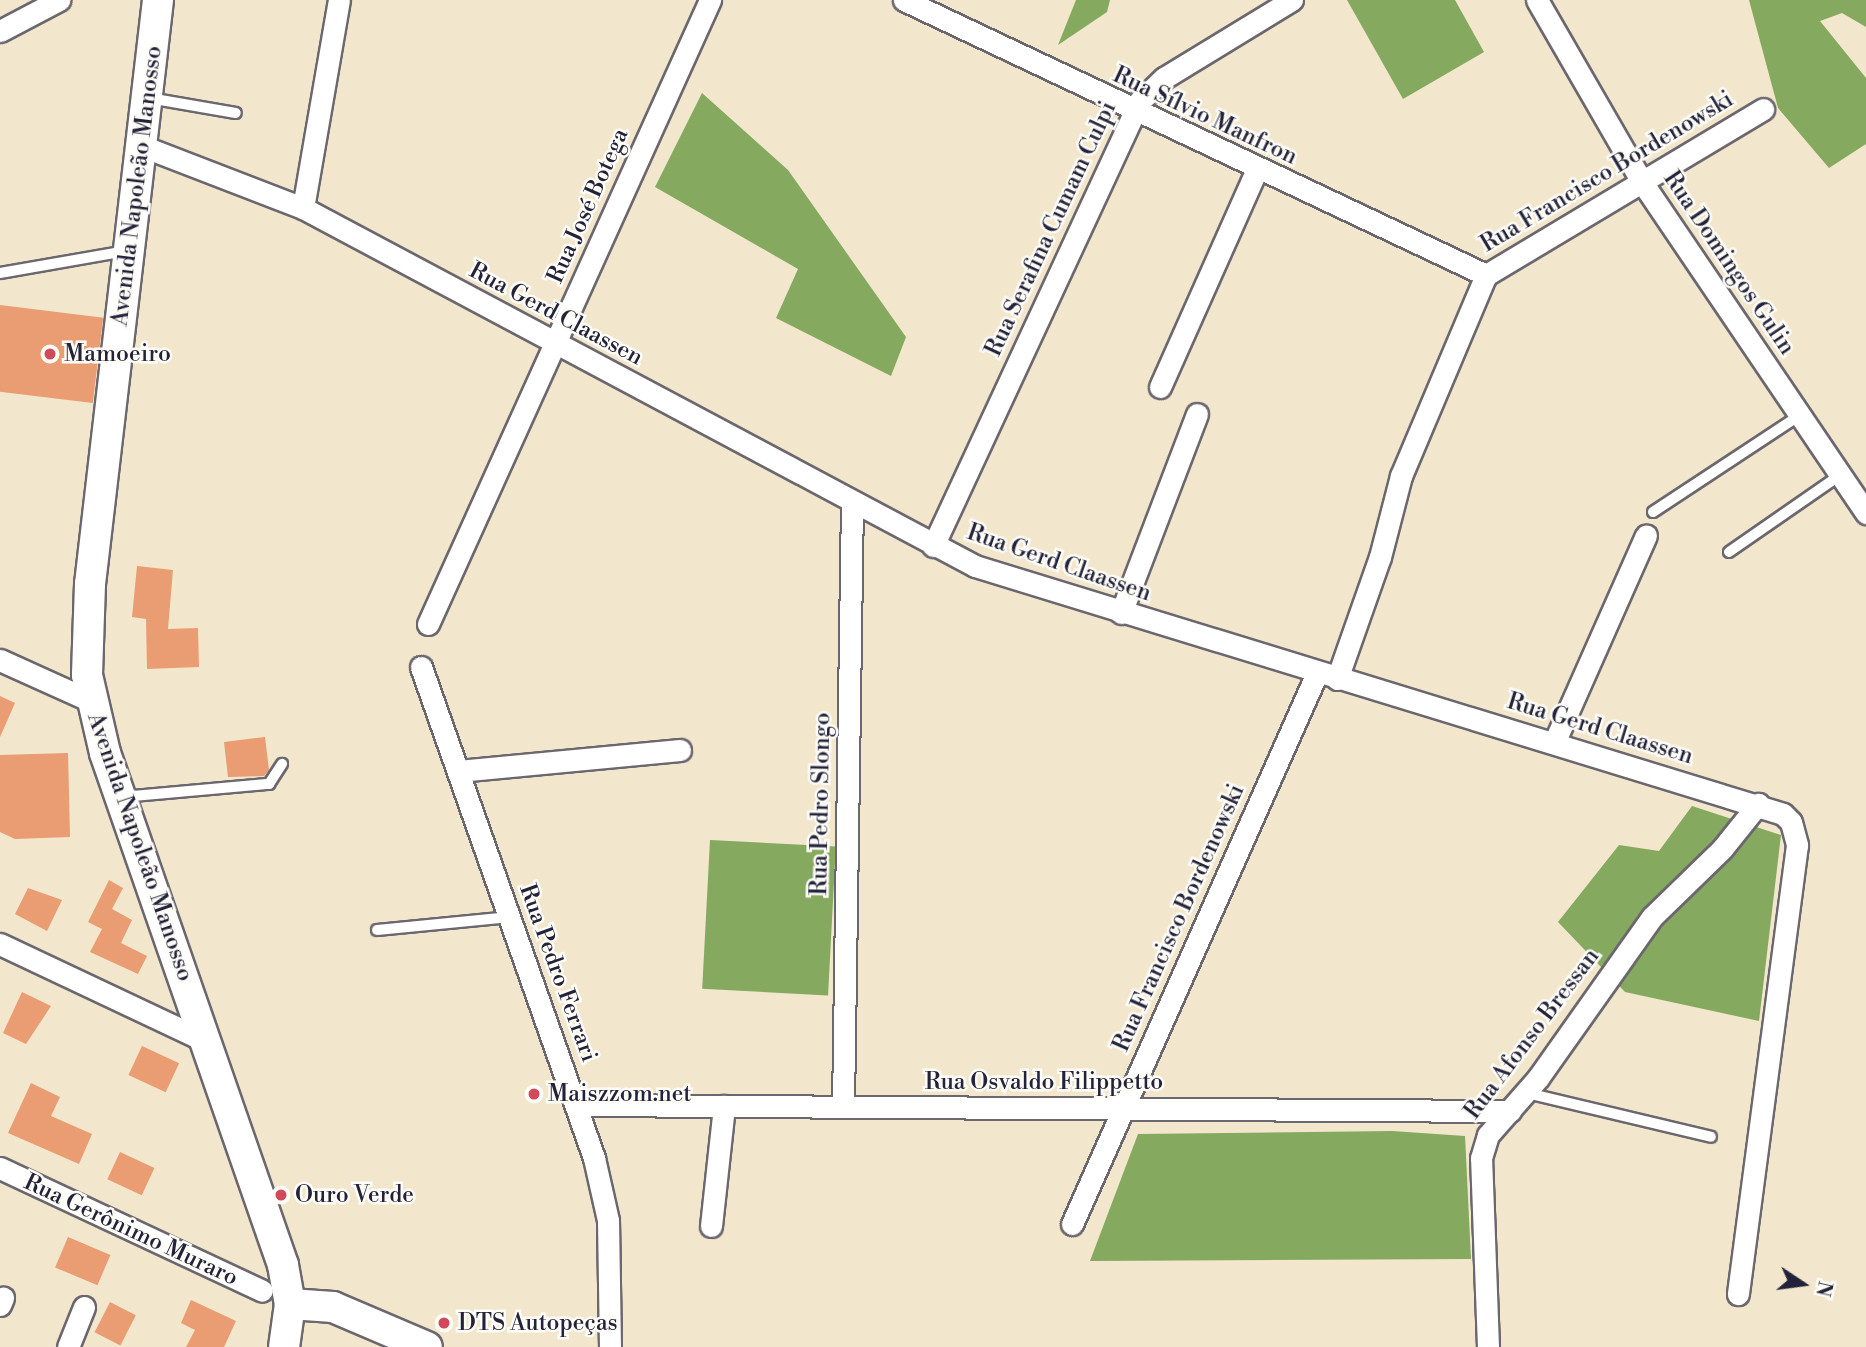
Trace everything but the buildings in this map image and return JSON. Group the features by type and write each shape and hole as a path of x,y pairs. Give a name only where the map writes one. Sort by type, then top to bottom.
{"street":[{"path":"0,31 59,0"},
{"name":"Avenida Napoleão Manosso","path":"158,0 87,618 91,701 120,797 283,1265 290,1304 284,1347"},
{"path":"303,208 339,0"},
{"name":"Rua José Botega","path":"428,624 710,0"},
{"name":"Rua Sílvio Manfron","path":"904,0 1133,111 1486,275"},
{"name":"Rua Serafina Cumam Culpi","path":"933,546 1133,111 1164,78 1292,0"},
{"name":"Rua Domingos Gulin","path":"1537,0 1642,182 1866,512"},
{"name":"Rua Francisco Bordenowski","path":"1337,679 1374,576 1401,476 1486,275 1763,109"},
{"name":"Rua Gerd Claassen","path":"142,146 303,208 933,546 995,574 1758,804 1783,814 1796,833 1791,888 1738,1294"},
{"path":"1160,387 1257,169"},
{"path":"1121,613 1197,414"},
{"name":"Rua Pedro Slongo","path":"844,1107 852,502"},
{"path":"1554,743 1646,535"},
{"path":"0,660 91,701"},
{"name":"Rua Pedro Ferrari","path":"421,667 577,1105 608,1220 610,1347"},
{"name":"Rua Francisco Bordenowski","path":"1072,1224 1317,673"},
{"path":"458,771 680,750"},
{"name":"Rua Afonso Bressan","path":"1488,1347 1481,1158 1488,1135 1527,1093 1652,916 1722,849 1758,804"},
{"path":"0,944 207,1042"},
{"name":"Rua Osvaldo Filippetto","path":"577,1105 1510,1111"},
{"path":"711,1226 724,1106"},
{"name":"Rua Gerônimo Muraro","path":"0,1168 262,1291"},
{"path":"290,1304 327,1322 428,1347"},
{"path":"68,1347 84,1307"}],"lane":[{"path":"147,97 236,113"},
{"path":"0,273 129,251"},
{"path":"1653,512 1800,415"},
{"path":"1729,552 1840,475"},
{"path":"120,797 269,784 282,764"},
{"path":"377,930 510,917"},
{"path":"1527,1093 1711,1137"}],"green space":[{"path":"1076,0 1110,0 1107,12 1058,45"},
{"path":"1347,0 1455,0 1484,52 1403,99"},
{"path":"1749,0 1866,0 1866,27 1842,13 1820,21 1866,78 1866,144 1829,168 1778,108"},
{"path":"702,93 788,170 906,337 891,376 776,318 798,269 655,187"},
{"path":"1692,806 1781,835 1759,1021 1625,992 1558,922 1619,845 1659,851"},
{"path":"710,840 836,847 828,995 702,989"},
{"path":"1392,1131 1465,1136 1471,1259 1090,1261 1138,1134"}],"place":[{"name":"Mamoeiro","path":"50,354"},
{"name":"Maiszzom.net","path":"534,1094"},
{"name":"Ouro Verde","path":"281,1195"},
{"name":"DTS Autopeças","path":"444,1323"}]}
